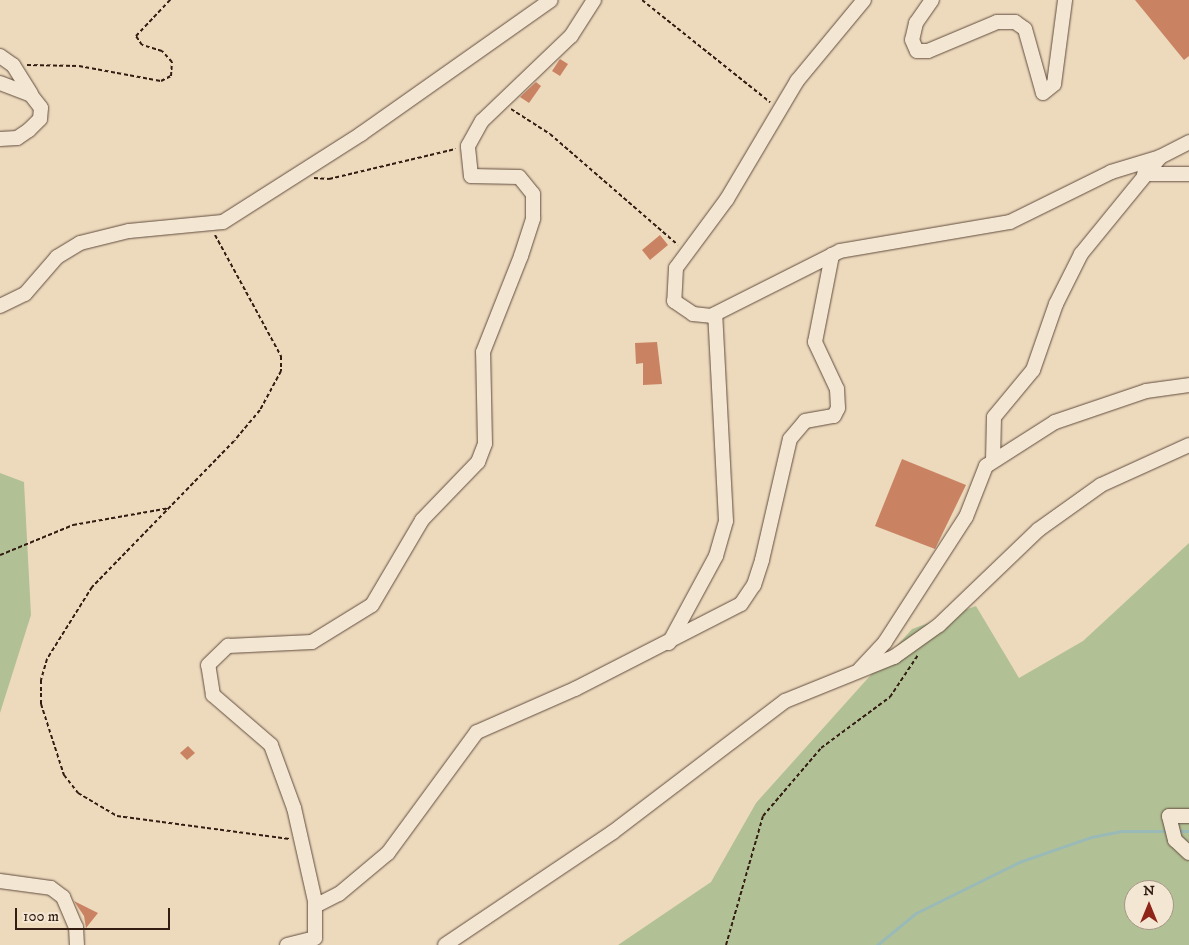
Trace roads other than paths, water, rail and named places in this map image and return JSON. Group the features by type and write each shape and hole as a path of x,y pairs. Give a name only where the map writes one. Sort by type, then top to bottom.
{"street":[{"path":"0,306 25,294 57,257 80,243 129,231 210,225 223,222 293,178 551,0"},
{"path":"287,945 315,938 315,906 301,839 278,757 250,725 213,695 208,665 228,646 312,642 372,605 422,520 478,462 485,444 483,352 521,256 533,218 533,194 519,178 471,176 468,146 473,132 571,36 594,0"},
{"path":"864,0 802,74 689,254 676,268 674,300 693,314 715,314 832,255 1010,222 1111,172 1160,157 1189,142"},
{"path":"932,0 916,24 912,40 917,51 928,52 996,22 1015,22 1025,29 1043,93 1054,84 1065,0"},
{"path":"0,56 13,65 41,108 40,119 17,138 0,140"},
{"path":"0,83 32,95"},
{"path":"993,461 994,417 1033,370 1056,304 1081,254 1144,174 1160,157"},
{"path":"1144,174 1189,174"},
{"path":"315,906 339,894 388,853 477,732 669,643 741,604 754,585 790,439 805,421 834,416 838,408 837,388 815,342 832,255"},
{"path":"669,643 716,556 726,520 715,314"},
{"path":"858,672 885,642 966,517 986,466 1055,422 1146,391 1189,384"},
{"path":"445,945 613,832 785,702 894,657 924,636 1010,554 1068,508 1152,458 1189,445"},
{"path":"1189,816 1169,816 1175,840 1189,853"},
{"path":"0,881 51,888 63,897 76,927 77,945"}],"waterway":[{"path":"877,945 916,913 1019,862 1091,837 1121,831 1168,831"},
{"path":"1177,831 1189,831"}]}
